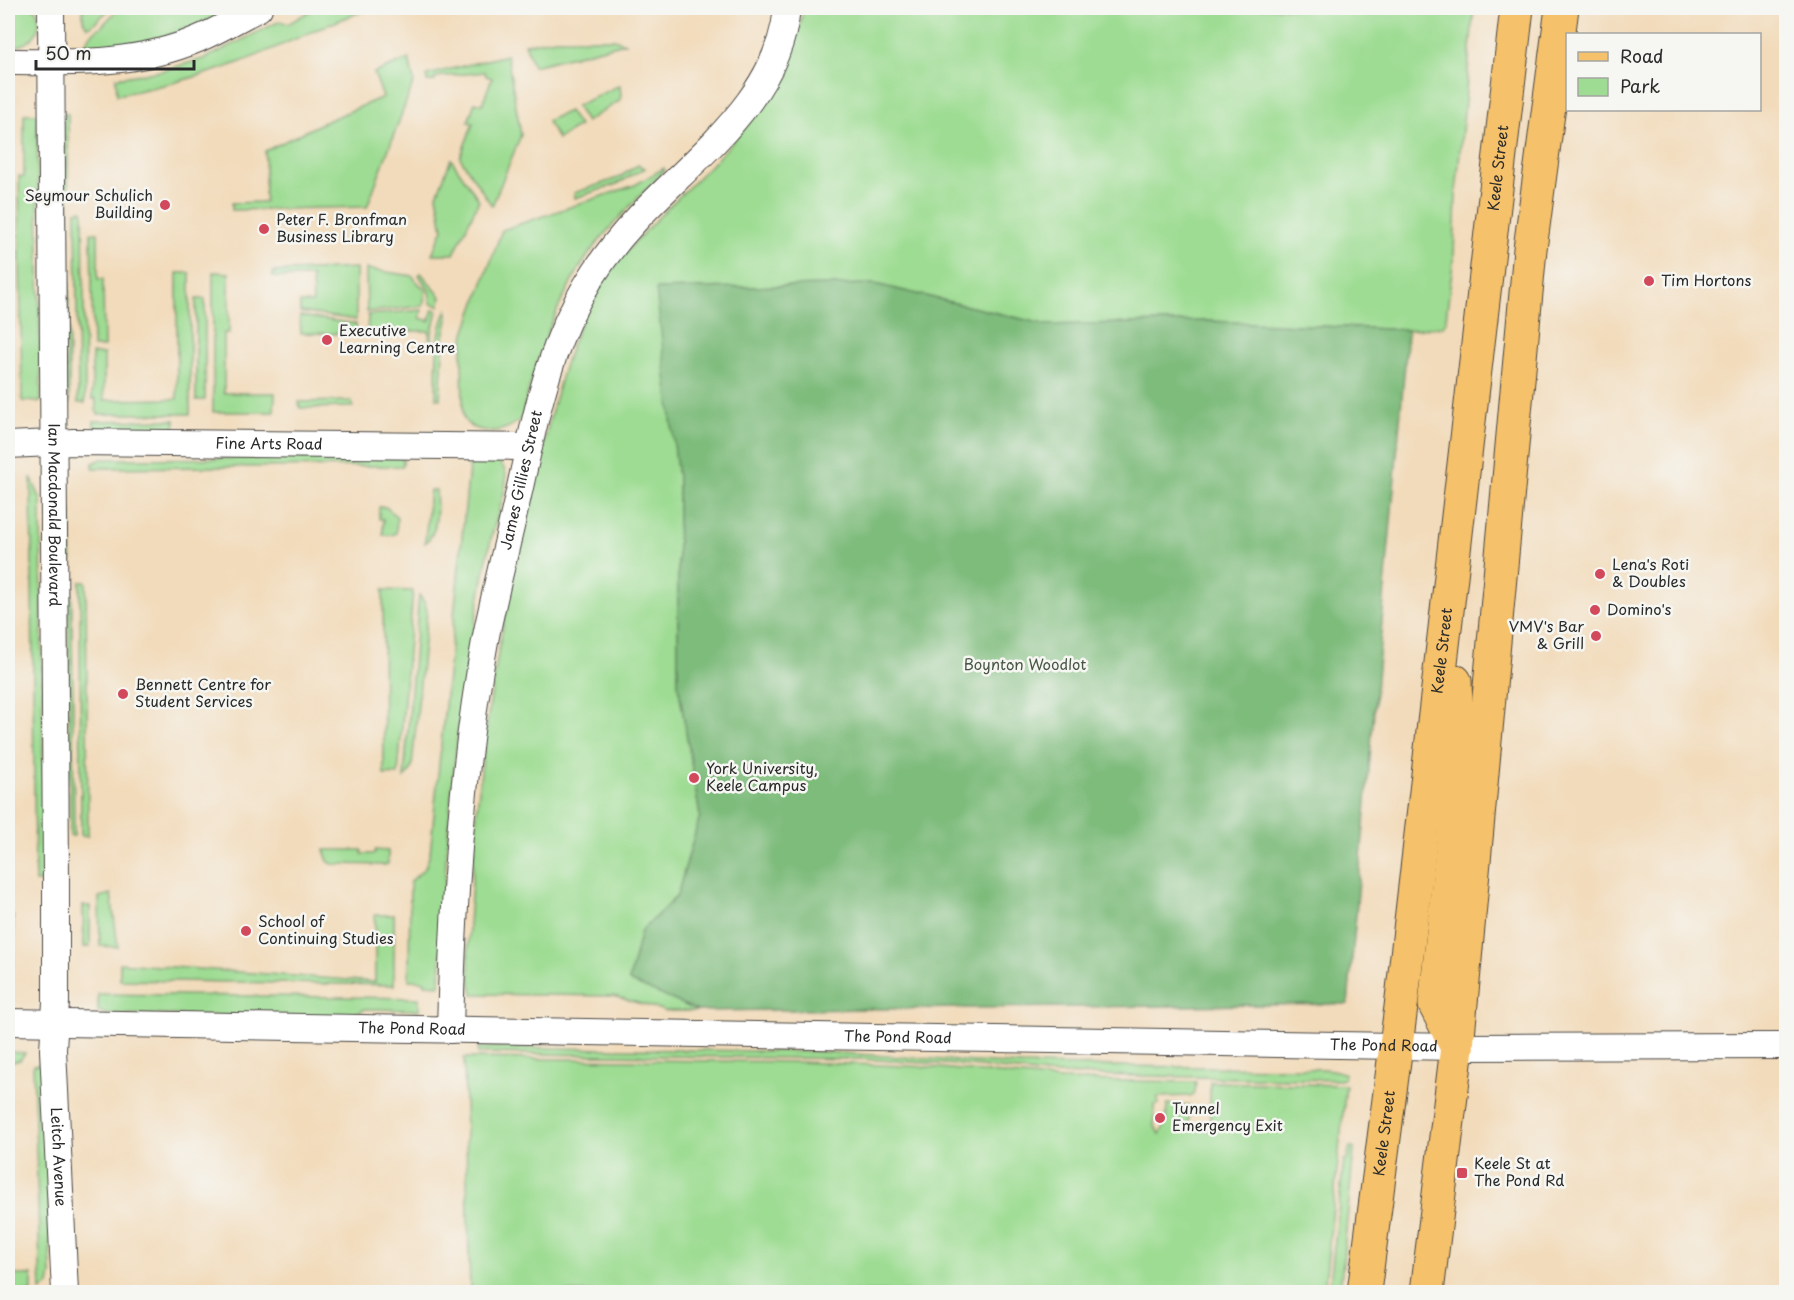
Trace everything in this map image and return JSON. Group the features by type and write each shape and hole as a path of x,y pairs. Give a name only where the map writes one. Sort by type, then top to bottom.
{"main road":[{"name":"Keele Street","path":"1364,1293 1396,1046 1517,8"},
{"path":"1427,1293 1457,1047 1530,249 1562,8"},
{"path":"1450,577 1457,732 1456,813 1435,1005 1457,1047"},
{"path":"1384,1293 1382,1262 1403,1084 1396,1046"}],"street":[{"name":"Ian Macdonald Boulevard","path":"51,8 56,879 54,1023"},
{"path":"8,62 119,61 197,40 259,8"},
{"name":"James Gillies Street","path":"450,1030 466,771 485,640 541,396 557,345 595,270 634,222 717,139 754,94 769,71 780,44 787,8"},
{"name":"Fine Arts Road","path":"8,445 132,442 529,447"},
{"name":"The Pond Road","path":"8,1022 1457,1047 1786,1046"},
{"name":"Leitch Avenue","path":"54,1023 53,1050 65,1293"}],"green space":[{"path":"8,8 35,8 39,24 34,36 23,44 8,49"},
{"path":"83,8 111,8 87,27 83,20"},
{"path":"119,8 237,8 202,23 143,43 123,46 84,46 90,35"},
{"path":"311,8 372,8 226,67 148,89 117,95 116,78 161,71 206,58 280,21 288,24 310,11"},
{"path":"803,8 1474,8 1456,193 1454,255 1445,326 1408,330 1208,321 1047,325 875,284 657,289 678,478 678,683 700,816 677,896 641,931 629,980 698,1011 665,1011 614,996 473,994 468,952 469,923 475,827 487,719 516,560 565,364 582,319 606,278 632,246 722,153 751,120 775,86 793,49"},
{"path":"555,39 614,39 625,43 533,66 525,44"},
{"path":"507,55 521,135 492,206 460,158 473,123 468,122 475,102 482,104 492,78 486,76 485,72 436,77 435,81 427,81 427,75"},
{"path":"409,59 414,81 367,207 232,210 232,203 265,202 265,151 383,97 374,73"},
{"path":"620,85 619,101 586,122 576,106"},
{"path":"569,111 579,126 558,139 547,121"},
{"path":"24,114 37,114 41,402 22,401 19,176 24,177"},
{"path":"63,114 68,114 69,405 66,389"},
{"path":"451,159 479,200 454,254 432,254 443,229 437,195"},
{"path":"638,165 645,168 617,184 575,198 574,193 618,178"},
{"path":"664,168 665,170 599,240 578,270 548,332 521,419 499,430 486,431 474,428 463,415 462,353 465,333 502,230 635,185"},
{"path":"83,210 85,403 78,403 76,211"},
{"path":"91,233 98,233 98,279 103,279 104,347 93,347"},
{"path":"356,268 356,320 300,312 300,303 313,303 312,277 273,277 273,272"},
{"path":"366,269 413,276 426,291 423,306 367,312"},
{"path":"213,272 229,273 229,333 224,333 224,393 275,393 274,412 213,412"},
{"path":"177,273 190,273 190,414 98,414 96,399 92,399 92,354 104,354 104,400 177,399"},
{"path":"421,273 441,297 439,306 430,303 429,290 419,275"},
{"name":"Boynton Woodlot","path":"875,284 1047,325 1208,321 1408,330 1348,1004 698,1011 629,981 641,931 677,896 700,816 678,683 678,478 656,289"},
{"path":"196,299 205,299 205,400 196,400"},
{"path":"433,309 437,310 432,332 433,347 430,346 429,331 379,331 378,334 367,334 368,315 422,310 420,318 429,321"},
{"path":"447,310 440,399 436,398 437,353 440,331"},
{"path":"300,316 356,324 357,334 301,333"},
{"path":"352,401 353,407 300,408 299,402"},
{"path":"175,420 175,431 94,428 94,421"},
{"path":"482,456 491,458 502,465 506,473 506,485 483,579 458,730 446,858 440,985 425,984 425,981 409,980 410,882 425,868 430,854 469,468 473,460"},
{"path":"403,458 403,466 93,468 93,463 102,459"},
{"path":"31,477 41,500 44,882 35,882"},
{"path":"430,490 436,490 436,518 433,533 425,543"},
{"path":"379,507 386,507 397,517 396,533 383,535 383,519 379,519"},
{"path":"67,510 71,510 74,836 70,836"},
{"path":"80,582 86,582 88,836 81,836"},
{"path":"383,590 413,591 398,774 384,775"},
{"path":"419,595 427,611 412,766 404,778"},
{"path":"324,850 362,850 362,854 375,854 375,850 388,851 388,864 332,864 328,861"},
{"path":"111,894 118,947 100,946 99,897"},
{"path":"83,906 90,906 90,947 84,947"},
{"path":"375,915 394,915 394,985 120,980 120,963 375,982"},
{"path":"8,916 13,916 13,965 8,965"},
{"path":"98,994 419,998 419,1010 365,1009 348,1018 106,1014 98,1011"},
{"path":"478,1047 825,1052 1021,1065 1313,1068 1345,1074 1344,1079 1340,1080 1046,1074 961,1065 859,1059 478,1053"},
{"path":"8,1052 25,1053 20,1060 8,1063"},
{"path":"464,1058 798,1062 930,1067 1061,1080 1196,1082 1195,1093 1191,1096 1158,1097 1158,1104 1154,1105 1154,1125 1160,1134 1166,1123 1167,1104 1189,1105 1189,1130 1210,1130 1210,1082 1346,1085 1324,1292 470,1292"},
{"path":"45,1064 51,1274 49,1285 41,1291 33,1065"},
{"path":"1350,1147 1354,1148 1340,1292 1329,1292 1344,1160 1347,1160"},
{"path":"8,1275 32,1275 32,1292 8,1292"}],"place":[{"name":"Seymour Schulich Building","path":"165,205"},
{"name":"Peter F. Bronfman Business Library","path":"264,229"},
{"name":"Tim Hortons","path":"1649,281"},
{"name":"Executive Learning Centre","path":"327,340"},
{"name":"Lena's Roti & Doubles","path":"1600,574"},
{"name":"Domino's","path":"1595,610"},
{"name":"VMV's Bar & Grill","path":"1596,636"},
{"name":"Bennett Centre for Student Services","path":"123,694"},
{"name":"York University, Keele Campus","path":"694,778"},
{"name":"School of Continuing Studies","path":"246,931"},
{"name":"Tunnel Emergency Exit","path":"1160,1118"},
{"name":"Keele St at The Pond Rd","path":"1462,1173"}]}
